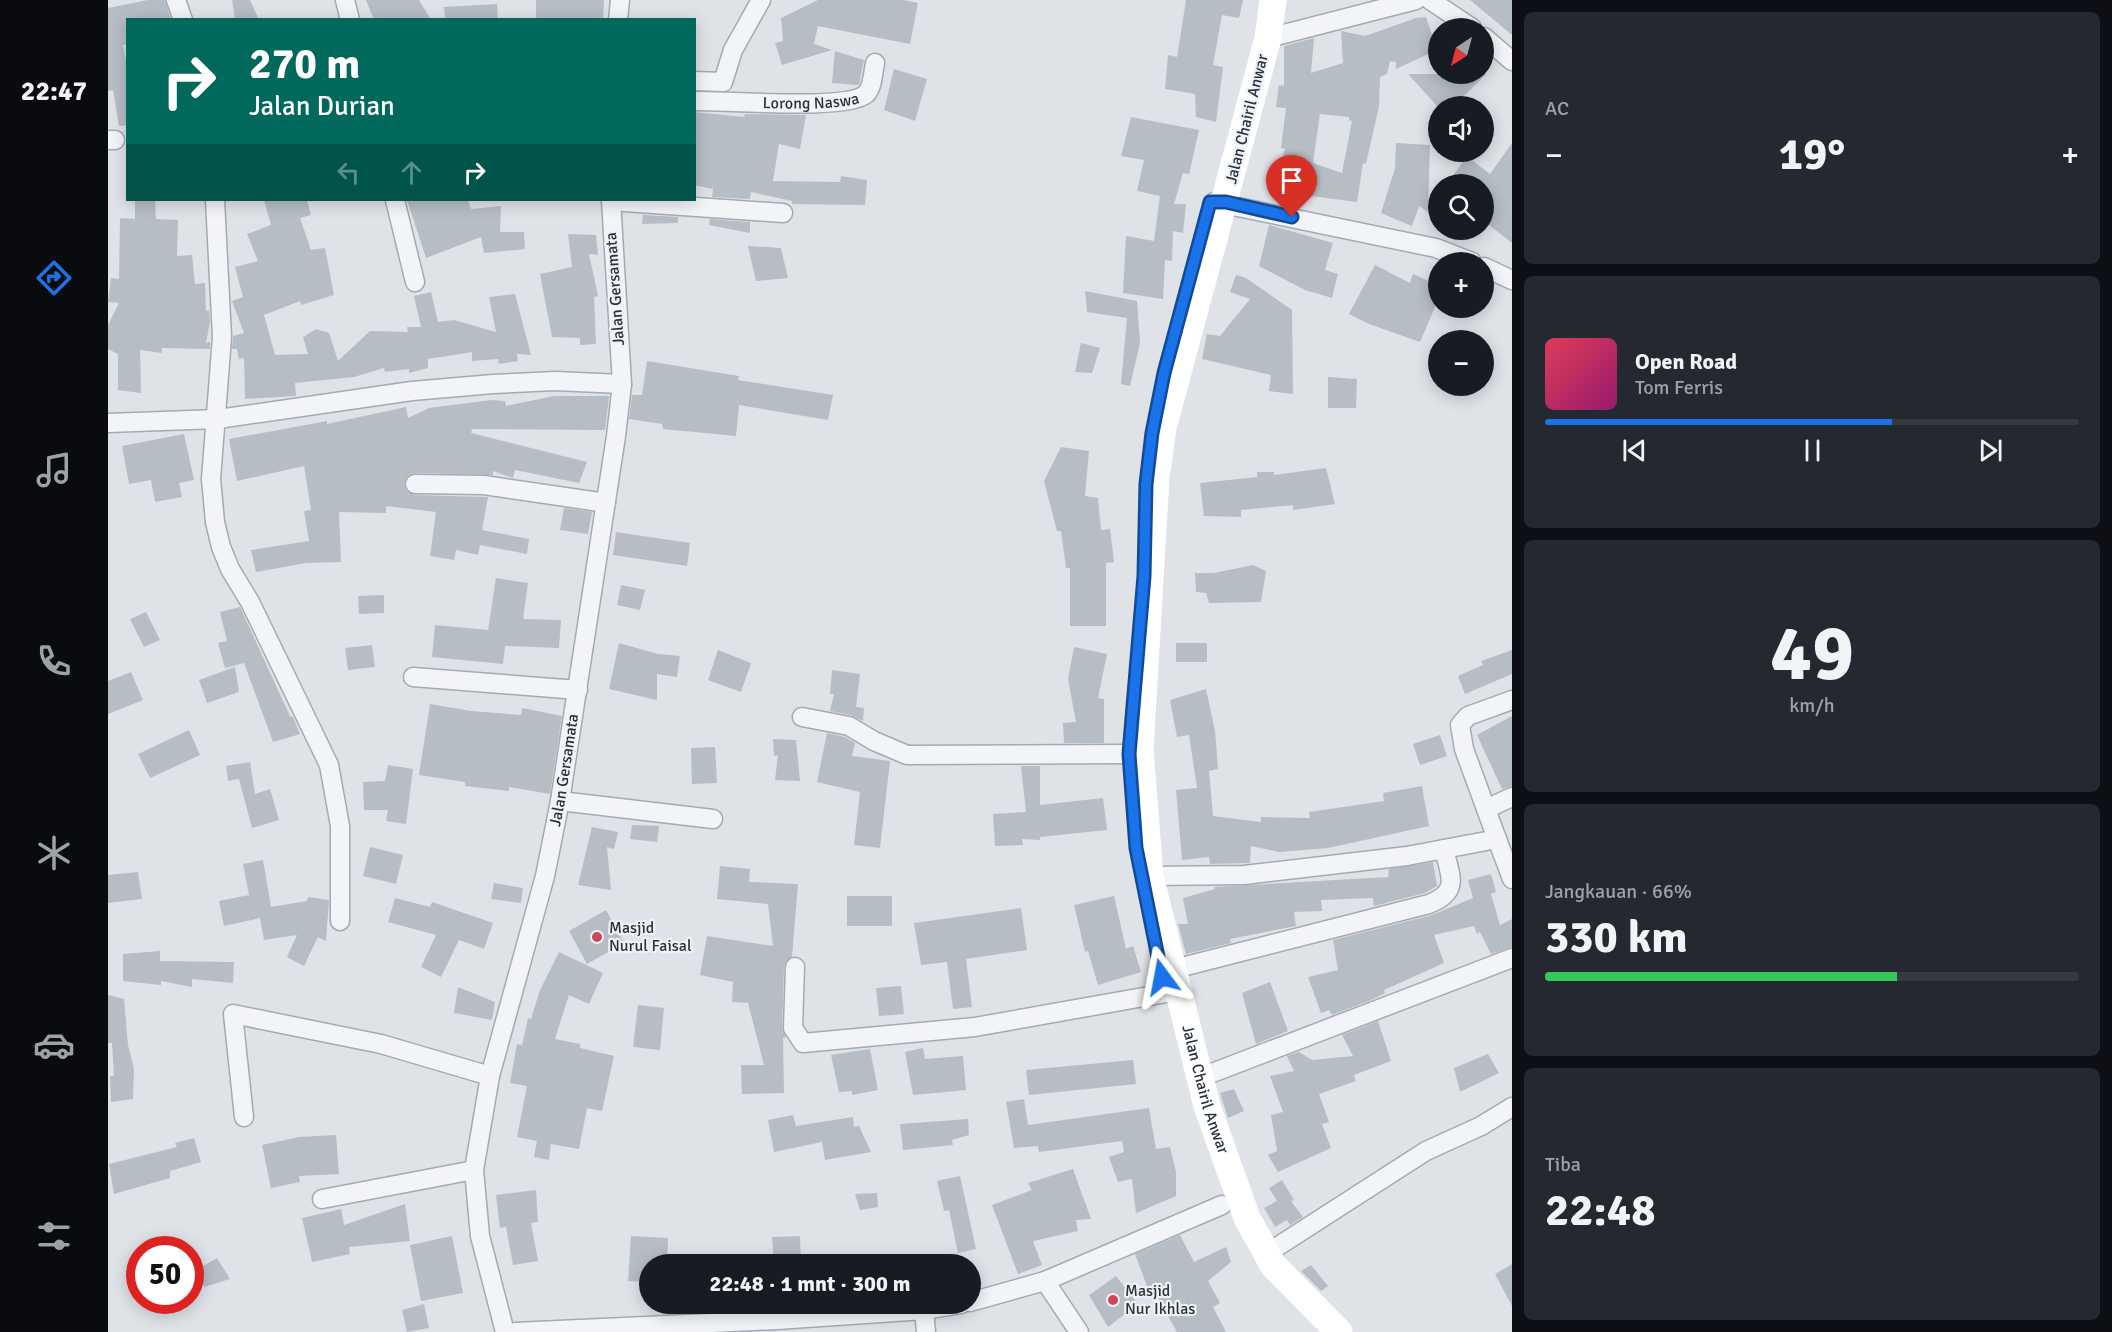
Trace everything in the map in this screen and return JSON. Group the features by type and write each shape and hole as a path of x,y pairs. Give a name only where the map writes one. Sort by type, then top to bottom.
{"main road":[{"name":"Jalan Chairil Anwar","path":"1264,0 1257,43 1173,384 1156,478 1140,750 1150,876 1199,1134 1222,1205 1260,1268 1318,1332"},
{"name":"Jalan Chairil Anwar","path":"1273,0 1268,38 1164,373 1152,433 1146,484 1144,576 1129,754 1136,848 1170,981 1233,1184 1247,1218 1266,1254 1288,1282 1339,1332"}],"street":[{"path":"176,0 182,18"},
{"path":"345,0 350,18"},
{"path":"618,18 620,0"},
{"path":"722,91 733,50 761,0"},
{"path":"1268,38 1416,0"},
{"path":"1430,0 1457,18"},
{"path":"1494,46 1512,61"},
{"name":"Lorong Naswa","path":"696,82 722,91 804,104 860,97 869,90 875,63"},
{"name":"Lorong Naswa","path":"696,100 722,91"},
{"path":"215,201 222,337 218,419 211,479 221,547 308,717 329,765 340,826 340,921"},
{"path":"395,201 415,282"},
{"name":"Jalan Gersamata","path":"505,1332 480,1236 474,1170 490,1076 545,876 560,801 606,503 622,384 611,201"},
{"path":"641,201 783,213"},
{"path":"1218,202 1446,252"},
{"path":"1494,272 1512,280"},
{"path":"108,423 218,419 412,391 493,384 555,381 622,384"},
{"path":"415,484 484,485 606,503"},
{"path":"413,677 578,690"},
{"path":"1512,700 1468,716 1460,725 1464,749 1512,879"},
{"path":"802,717 849,726 874,741 907,755 1129,754"},
{"path":"1486,808 1512,797"},
{"path":"560,801 713,819"},
{"path":"1150,876 1244,875 1407,856 1497,839"},
{"path":"795,967 793,1028 803,1043 975,1027 1170,981 1217,960 1430,904 1445,897 1450,891 1451,881 1444,849"},
{"path":"1199,1078 1512,958"},
{"path":"244,1117 233,1014 381,1044 490,1076"},
{"path":"1266,1254 1426,1151 1481,1126 1512,1107"},
{"path":"322,1199 474,1170"},
{"path":"981,1299 1045,1281 1222,1205"},
{"path":"1045,1281 1079,1332"},
{"path":"515,1332 777,1326 887,1314"},
{"path":"924,1314 926,1332"}],"building":[{"path":"148,0 165,0 170,18 126,18 126,44 123,45 126,61 126,125 119,126 113,90 108,91 108,8"},
{"path":"232,0 250,0 258,18 235,18"},
{"path":"366,0 419,0 430,18 373,18"},
{"path":"536,0 604,0 603,18 536,18"},
{"path":"818,0 903,0 918,3 910,44 818,26 814,44 832,50 782,65 775,43 783,41 781,18"},
{"path":"1186,0 1243,0 1239,18 1222,15 1213,65 1223,67 1216,122 1196,117 1195,94 1165,89 1168,55 1177,57"},
{"path":"1470,0 1512,0 1512,35"},
{"path":"497,4 498,18 445,18 444,7"},
{"path":"1426,17 1428,23 1428,54 1396,69 1396,62 1390,61 1387,74 1380,77 1379,106 1366,164 1363,163 1357,202 1273,191 1285,149 1281,148 1286,108 1276,107 1279,85 1284,86 1284,46 1314,38 1311,73 1343,63 1341,31 1365,36 1416,18","holes":["1320,114 1349,117 1352,121 1342,173 1313,163"]},
{"path":"835,51 864,60 859,85 832,83"},
{"path":"894,69 927,79 915,121 884,110"},
{"path":"1408,74 1428,74 1428,84 1476,84 1463,96 1428,96"},
{"path":"696,112 744,117 745,114 806,115 800,149 779,144 773,181 840,182 841,176 867,180 865,205 792,204 792,201 751,192 750,199 712,197 713,189 696,185"},
{"path":"1131,117 1199,130 1189,174 1183,173 1174,204 1186,204 1183,233 1173,231 1172,261 1165,260 1163,299 1123,293 1126,236 1154,241 1160,196 1137,191 1144,160 1121,156"},
{"path":"1396,143 1428,145 1428,212 1419,206 1412,226 1381,213 1395,168"},
{"path":"1512,143 1512,243 1494,229 1494,174 1490,174"},
{"path":"1463,162 1475,162 1490,174 1454,174"},
{"path":"135,201 155,201 156,219 178,220 177,256 192,255 195,284 205,283 206,311 209,310 210,321 206,343 210,342 210,349 162,348 162,353 140,350 141,393 118,390 118,354 108,349 108,325 119,303 108,302 111,278 119,279 120,218 135,219"},
{"path":"264,201 307,201 311,215 300,218 311,250 325,248 334,295 301,305 300,301 264,315 275,355 308,354 303,337 316,329 329,333 338,361 370,331 408,332 407,327 421,327 414,296 431,292 438,322 454,320 496,332 489,297 515,294 531,355 517,354 518,361 499,364 498,359 472,361 472,352 428,359 428,368 409,373 409,369 385,372 384,368 354,377 295,383 296,396 245,399 244,358 239,359 237,349 232,349 233,336 244,333 232,301 243,297 235,267 258,261 247,234 271,225"},
{"path":"407,201 468,201 471,209 501,206 500,232 524,232 525,249 484,253 481,237 426,258"},
{"path":"643,215 678,217 678,223 642,224"},
{"path":"710,219 750,222 750,233 709,225"},
{"path":"1269,225 1333,243 1325,270 1338,274 1332,298 1305,290 1259,266"},
{"path":"568,234 596,235 598,255 589,254 598,296 594,297 596,344 580,345 580,338 552,337 540,274 572,267"},
{"path":"748,246 781,248 788,278 756,281"},
{"path":"1375,265 1410,283 1413,274 1428,281 1428,318 1430,318 1420,342 1369,324 1349,314"},
{"path":"1236,275 1246,278 1292,310 1293,394 1269,391 1271,375 1202,359 1207,334 1220,336 1250,299 1230,292"},
{"path":"1085,291 1137,301 1140,343 1130,386 1121,384 1127,318 1087,312"},
{"path":"1081,343 1100,348 1092,373 1075,372"},
{"path":"647,361 739,376 738,380 833,395 828,420 739,405 736,436 663,429 662,424 629,419 632,395 642,395"},
{"path":"1328,377 1357,379 1356,408 1328,408"},
{"path":"554,396 609,396 605,430 472,429 471,433 587,462 579,483 515,470 513,478 493,471 493,475 415,473 409,475 404,483 406,490 414,495 488,497 482,530 529,539 527,554 480,545 478,555 456,550 454,560 430,556 436,512 386,506 386,513 339,512 341,562 306,563 256,572 251,550 309,541 304,511 311,510 304,466 237,481 229,439 327,421 327,424 406,407 408,418 429,408 491,400 505,401 506,406"},
{"path":"184,434 194,480 179,483 182,497 155,502 151,480 129,484 122,446"},
{"path":"1061,447 1089,451 1085,496 1098,498 1101,530 1110,529 1114,562 1106,563 1106,626 1070,626 1070,568 1066,568 1061,531 1057,531 1044,481"},
{"path":"1326,468 1335,504 1293,510 1293,505 1241,510 1241,517 1204,516 1200,483 1257,477 1257,472 1274,472 1274,475"},
{"path":"564,508 592,512 588,534 560,530"},
{"path":"616,532 690,543 687,566 613,555"},
{"path":"1253,565 1266,571 1261,602 1209,603 1206,593 1196,592 1195,573 1214,573"},
{"path":"496,578 528,583 523,619 561,620 559,648 505,646 503,664 432,657 435,625 488,630"},
{"path":"621,585 645,590 640,610 617,605"},
{"path":"384,595 384,613 359,614 358,596"},
{"path":"240,607 300,734 273,742 244,663 225,668 218,643 227,641 220,612"},
{"path":"146,612 160,640 144,647 130,619"},
{"path":"619,643 658,654 680,656 677,677 657,674 657,700 609,689"},
{"path":"1176,643 1207,643 1207,662 1176,662"},
{"path":"372,645 375,667 348,670 345,648"},
{"path":"1074,647 1107,654 1098,698 1104,699 1104,743 1064,743 1063,723 1076,722 1068,679"},
{"path":"718,650 751,663 741,692 708,680"},
{"path":"1512,650 1512,674 1465,694 1458,676 1483,665 1481,661"},
{"path":"235,667 239,692 207,703 199,680"},
{"path":"832,670 860,674 856,707 864,708 863,721 851,715 830,711 834,694 830,694"},
{"path":"131,672 143,700 108,714 108,681"},
{"path":"1206,689 1215,731 1218,769 1209,771 1213,816 1261,822 1261,817 1310,818 1309,812 1384,801 1383,793 1422,786 1429,826 1328,848 1279,852 1251,846 1250,863 1210,864 1209,857 1182,860 1176,790 1197,788 1189,735 1177,737 1170,700"},
{"path":"430,704 471,711 521,715 522,708 562,716 550,794 509,787 509,791 465,786 465,782 419,775"},
{"path":"1512,716 1512,786 1502,789 1477,735"},
{"path":"189,730 200,755 150,778 138,754"},
{"path":"827,733 845,737 855,743 852,756 890,761 880,848 854,845 860,792 817,782"},
{"path":"1440,735 1447,756 1420,765 1413,744"},
{"path":"773,739 796,740 800,781 775,780 778,755 774,756"},
{"path":"715,747 717,783 692,784 691,748"},
{"path":"250,762 255,794 270,789 279,820 252,828 239,779 228,781 226,766"},
{"path":"388,765 413,769 406,824 386,821 388,810 364,810 363,782 385,781"},
{"path":"1021,766 1040,766 1040,805 1103,798 1107,830 1040,837 1040,840 1022,839 1023,845 995,846 993,814 1026,812"},
{"path":"632,825 659,826 657,842 630,839"},
{"path":"592,827 618,832 614,849 607,847 611,890 578,885"},
{"path":"370,847 403,855 396,884 363,876"},
{"path":"263,860 271,907 307,901 308,897 329,900 326,941 318,937 304,966 287,957 297,935 264,940 260,918 224,926 219,901 249,895 243,864"},
{"path":"1433,862 1437,886 1425,893 1374,906 1373,898 1321,900 1322,911 1294,912 1296,926 1230,939 1231,943 1186,954 1178,924 1188,924 1183,898 1215,889 1214,887 1388,877 1389,869"},
{"path":"720,866 750,869 749,882 798,884 792,957 786,961 784,967 782,1028 786,1037 783,1038 784,1093 742,1094 741,1065 764,1065 748,1003 732,1002 733,982 700,975 707,936 773,946 768,904 717,899"},
{"path":"138,872 142,899 108,903 108,875"},
{"path":"1491,874 1496,892 1491,894 1500,925 1512,919 1512,947 1491,954 1480,932 1477,934 1474,926 1434,935 1444,963 1384,990 1385,993 1371,1000 1332,1015 1329,1010 1321,1013 1308,977 1338,970 1333,940 1432,915 1473,898 1468,880"},
{"path":"494,883 523,888 521,903 491,899"},
{"path":"847,896 892,896 892,926 847,926"},
{"path":"1114,896 1126,949 1133,946 1141,972 1098,985 1088,951 1085,952 1074,905"},
{"path":"395,898 430,907 432,902 493,923 484,949 459,940 441,977 421,967 436,935 388,922"},
{"path":"1021,908 1027,950 966,959 972,1007 953,1009 947,962 921,965 914,923"},
{"name":"Masjid Nurul Faisal","path":"606,910 624,943 587,964 569,931"},
{"path":"160,951 160,961 234,962 233,983 192,979 192,987 161,981 161,985 123,981 123,954"},
{"path":"559,952 603,973 589,1004 569,995 555,1039 580,1044 580,1048 614,1056 602,1111 587,1108 579,1149 551,1144 549,1160 534,1157 537,1141 517,1137 527,1086 510,1083 517,1044 522,1045 528,1018 531,1019 540,990"},
{"path":"1270,982 1288,1031 1256,1044 1242,993"},
{"path":"901,986 904,1014 879,1016 876,988"},
{"path":"458,987 495,1002 492,1020 454,1013"},
{"path":"108,995 124,999 128,1045 134,1069 133,1099 111,1102 110,1076 114,1076 112,1043 108,1043"},
{"path":"638,1005 664,1008 660,1050 633,1047"},
{"path":"1378,1021 1391,1061 1354,1075 1356,1081 1319,1094 1329,1122 1322,1124 1331,1148 1278,1172 1268,1155 1277,1151 1271,1115 1283,1112 1270,1076 1294,1071 1287,1056 1299,1052 1312,1060 1353,1056 1342,1035"},
{"path":"923,1048 925,1059 963,1056 966,1090 913,1095 905,1052"},
{"path":"870,1049 878,1090 852,1095 852,1091 839,1092 831,1055"},
{"path":"1488,1054 1499,1073 1460,1092 1454,1068"},
{"path":"1133,1060 1136,1084 1029,1095 1026,1070"},
{"path":"1234,1089 1244,1111 1228,1118 1220,1093"},
{"path":"1024,1099 1028,1125 1149,1108 1156,1149 1170,1147 1176,1172 1176,1196 1136,1213 1132,1179 1118,1182 1109,1157 1124,1152 1122,1141 1039,1152 1038,1146 1014,1148 1006,1102"},
{"path":"793,1115 796,1126 853,1117 854,1127 859,1126 871,1152 825,1160 822,1142 774,1152 768,1120"},
{"path":"968,1119 969,1135 952,1140 953,1145 903,1150 900,1124"},
{"path":"336,1135 339,1174 299,1176 300,1182 271,1188 262,1145 299,1137"},
{"path":"194,1138 201,1162 170,1171 170,1178 114,1194 109,1164 177,1147 175,1143"},
{"path":"1073,1169 1091,1219 1076,1220 1078,1231 1033,1241 1042,1265 1018,1274 992,1205 1032,1190 1028,1183"},
{"path":"960,1176 976,1249 958,1253 949,1210 944,1211 937,1181"},
{"path":"1282,1180 1294,1200 1291,1201 1303,1217 1290,1225 1287,1220 1275,1227 1264,1208 1277,1201 1269,1188"},
{"path":"536,1190 538,1222 531,1223 538,1261 513,1265 506,1227 500,1228 496,1195"},
{"path":"877,1193 878,1207 860,1210 855,1194"},
{"path":"405,1204 410,1241 349,1247 350,1254 312,1262 302,1218 341,1209 344,1225"},
{"path":"1180,1235 1194,1262 1226,1247 1231,1262 1208,1281 1220,1303 1213,1307 1226,1332 1177,1332 1154,1291 1150,1294 1135,1254"},
{"path":"452,1236 463,1293 421,1301 410,1245"},
{"path":"631,1236 668,1238 667,1254 639,1254 639,1282 628,1281"},
{"path":"800,1236 801,1254 773,1254 772,1237"},
{"path":"217,1258 230,1279 204,1287 204,1266"},
{"path":"1512,1264 1512,1306 1495,1274"},
{"path":"1311,1265 1328,1286 1321,1291 1301,1271"},
{"name":"Masjid Nur Ikhlas","path":"1116,1276 1138,1304 1108,1327 1089,1295"},
{"path":"424,1304 429,1328 407,1332 402,1310"}],"place":[{"name":"Masjid Nurul Faisal","path":"597,937"},
{"name":"Masjid Nur Ikhlas","path":"1113,1300"}],"route":[{"path":"1162,977 1136,848 1129,754 1144,576 1146,484 1152,433 1164,373 1210,202 1226,202 1292,217"}]}
